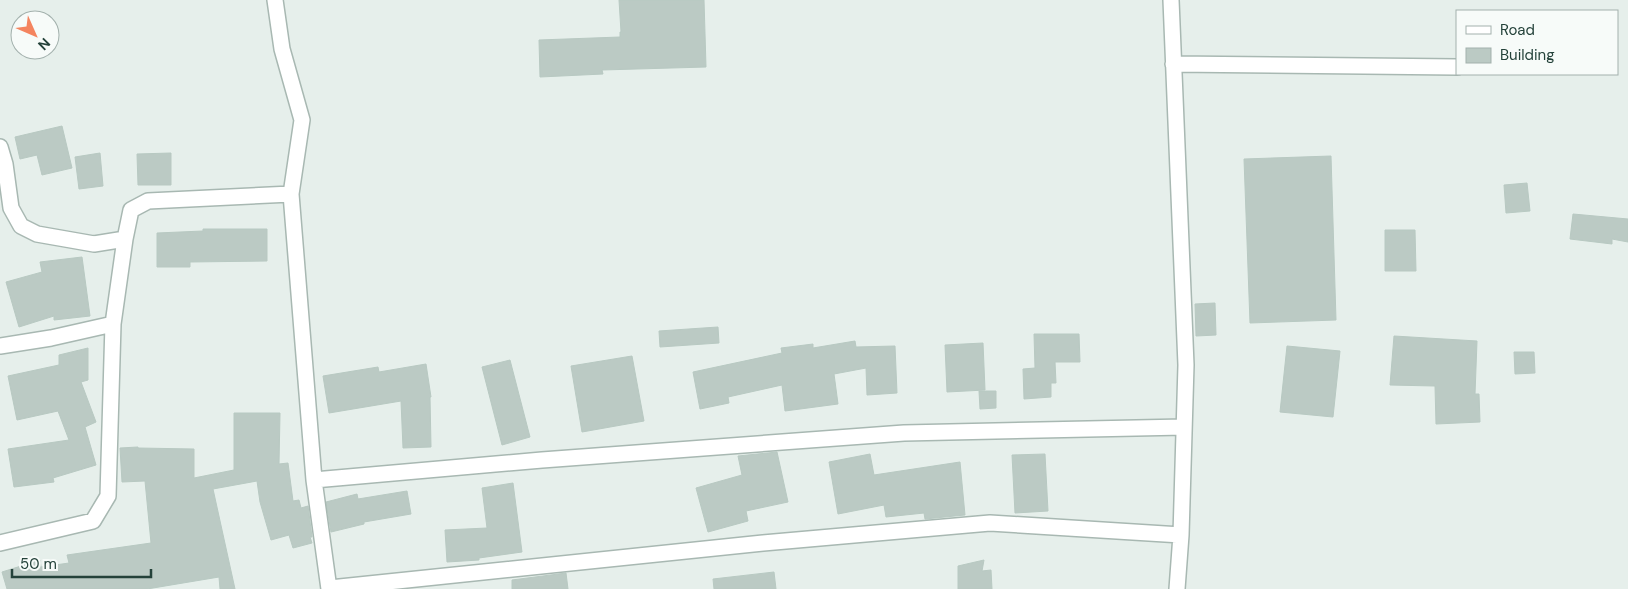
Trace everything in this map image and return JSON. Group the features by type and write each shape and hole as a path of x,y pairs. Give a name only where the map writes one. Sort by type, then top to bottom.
{"street":[{"path":"275,0 282,49 302,120 291,194 314,480 330,588 763,543 990,523 1181,535"},
{"path":"1171,0 1186,365 1181,535 1177,589"},
{"path":"1173,64 1456,67"},
{"path":"0,147 5,164 11,208 21,226 36,234 94,244 124,239"},
{"path":"0,543 93,522 108,496 113,324 124,239 131,210 148,201 291,194"},
{"path":"0,346 51,338 113,324"},
{"path":"314,480 542,460 904,433 1184,427"}],"building":[{"path":"619,0 704,0 706,67 602,70 603,74 540,77 539,40 620,37"},
{"path":"62,126 72,168 42,175 37,155 20,159 15,137"},
{"path":"100,153 103,186 79,189 75,157"},
{"path":"171,153 171,185 138,185 137,154"},
{"path":"1331,156 1336,320 1250,323 1244,159"},
{"path":"1527,183 1530,211 1506,213 1504,185"},
{"path":"1573,214 1628,219 1628,242 1612,239 1612,244 1570,239"},
{"path":"203,229 267,229 267,261 190,262 190,267 157,267 157,233 203,231"},
{"path":"1385,230 1415,230 1416,271 1385,271"},
{"path":"82,257 90,316 54,320 54,316 19,327 6,282 42,272 40,262"},
{"path":"1215,303 1216,335 1196,336 1195,304"},
{"path":"718,327 719,343 660,347 659,331"},
{"path":"1034,334 1079,334 1080,362 1055,362 1056,383 1051,383 1051,397 1024,399 1023,369 1035,368"},
{"path":"1394,336 1477,341 1475,394 1479,394 1480,422 1436,424 1435,386 1390,385"},
{"path":"855,341 856,347 895,346 897,393 867,395 866,368 834,374 838,404 785,411 782,385 728,397 729,403 700,409 693,372 782,353 781,348 813,344 813,348"},
{"path":"983,343 985,390 947,392 945,345"},
{"path":"1287,346 1340,351 1333,417 1280,412"},
{"path":"88,348 88,380 81,382 96,422 85,427 96,465 53,478 54,482 14,487 8,449 69,440 58,411 17,420 8,376 59,365 59,355"},
{"path":"1514,352 1534,352 1535,373 1515,374"},
{"path":"632,356 644,421 582,432 571,366"},
{"path":"510,360 530,437 502,445 482,367"},
{"path":"426,364 431,397 431,447 403,448 401,401 329,413 323,376 378,367 379,372"},
{"path":"979,391 996,391 996,408 980,409"},
{"path":"234,413 280,413 279,464 288,463 293,501 299,500 301,508 308,506 312,543 293,548 289,535 271,540 260,502 257,481 213,489 235,589 220,589 219,577 147,589 7,589 2,572 40,560 41,567 69,563 67,555 151,543 145,481 122,482 120,448 194,449 194,478 234,470"},
{"path":"777,452 788,502 746,511 748,521 708,532 696,488 742,475 738,456"},
{"path":"870,454 874,475 960,462 965,515 925,519 924,513 886,517 884,505 838,514 829,462"},
{"path":"1045,454 1048,511 1015,513 1012,455"},
{"path":"513,483 522,552 479,558 479,560 447,562 445,530 487,528 482,488"},
{"path":"407,491 411,514 364,522 364,524 331,532 326,502 357,494 358,499"},
{"path":"984,560 982,571 991,570 992,589 958,589 958,566"},
{"path":"774,572 776,589 714,589 713,579"},
{"path":"566,573 568,589 512,589 512,580"}]}
